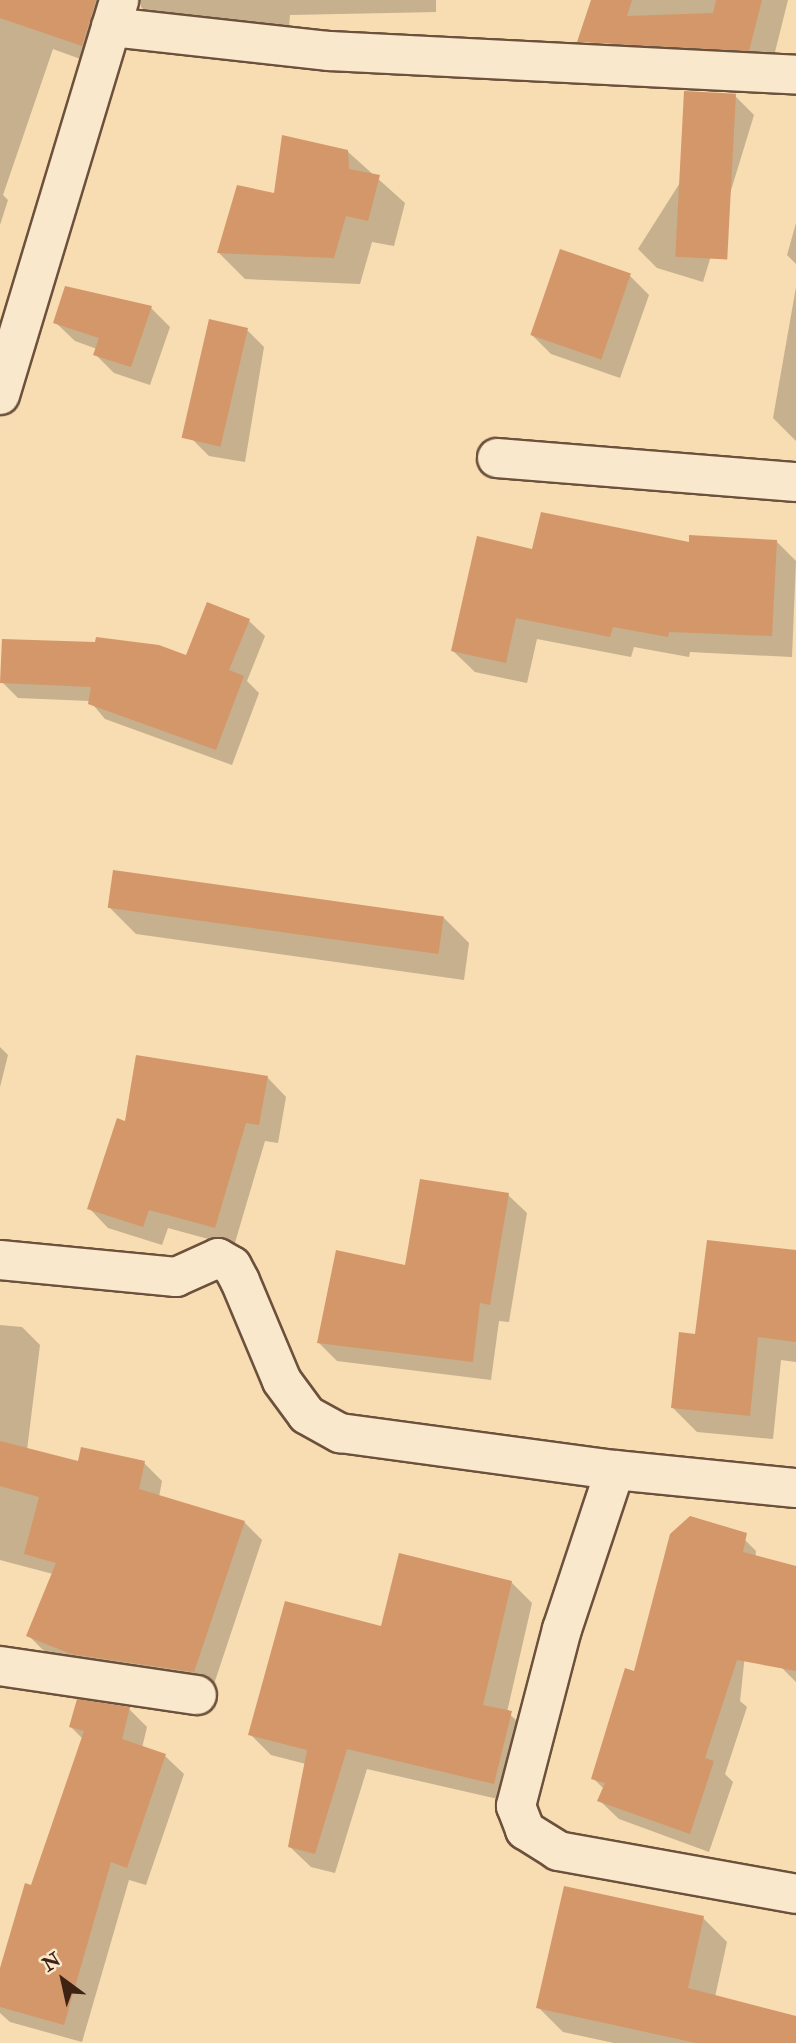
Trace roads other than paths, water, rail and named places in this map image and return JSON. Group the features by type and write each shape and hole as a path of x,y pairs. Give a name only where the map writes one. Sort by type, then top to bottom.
{"street":[{"path":"0,395 115,13 329,51 796,75"},
{"path":"498,458 796,482"},
{"path":"0,1260 176,1277 218,1258 232,1266 240,1281 282,1381 307,1415 340,1433 615,1471 796,1488"},
{"path":"615,1471 562,1629 516,1806 525,1830 558,1851 796,1894"},
{"path":"0,1666 197,1695"}]}
